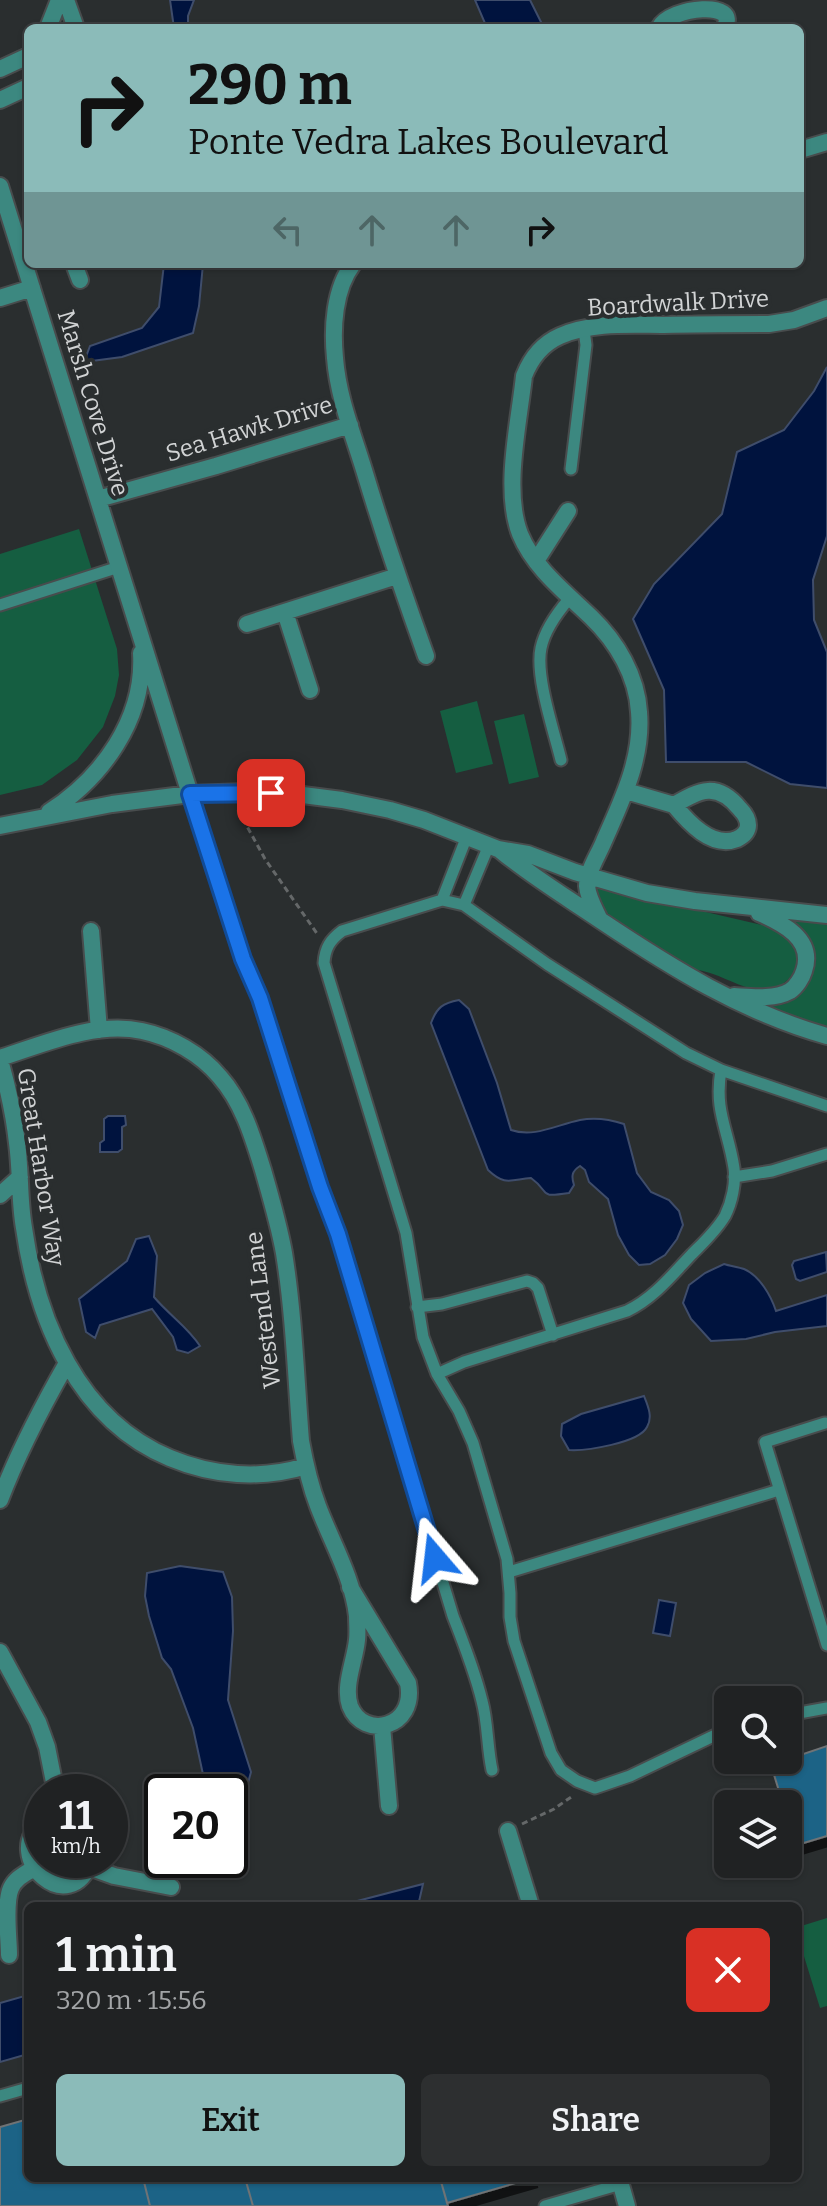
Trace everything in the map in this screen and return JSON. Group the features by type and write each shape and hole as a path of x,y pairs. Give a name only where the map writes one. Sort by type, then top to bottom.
{"street":[{"path":"50,24 59,0"},
{"path":"66,0 75,24"},
{"path":"661,24 677,11 707,2 718,3 724,8 725,24"},
{"path":"0,69 24,58"},
{"path":"0,100 24,89"},
{"path":"804,149 827,142"},
{"name":"Marsh Cove Drive","path":"0,186 24,262"},
{"name":"Marsh Cove Drive","path":"26,268 190,794"},
{"path":"341,285 344,268"},
{"name":"Sea Hawk Drive","path":"98,499 350,425 340,391 335,357 335,324 341,285 351,268"},
{"path":"0,298 32,288"},
{"name":"Boardwalk Drive","path":"589,877 634,767 640,734 639,712 636,689 612,641 591,617 558,588 520,535 512,484 524,376 528,365 539,350 560,336 584,330 612,325 769,324 794,320 827,308"},
{"path":"350,425 397,576 426,656"},
{"path":"536,561 568,511"},
{"path":"247,624 397,576"},
{"path":"285,612 310,690"},
{"name":"Marsh Cove Drive","path":"42,816 88,781 108,758 121,736 134,708 139,687 142,665 140,636"},
{"path":"626,791 674,805"},
{"path":"0,826 112,804 190,794 295,794 342,800 413,816 494,847 528,854 589,877 647,893 827,915"},
{"path":"494,847 699,984 765,1015 827,1036"},
{"path":"589,877 588,892 600,920"},
{"path":"724,996 777,996 792,990 806,968 806,954 790,928 746,907"},
{"path":"91,931 99,1030"},
{"name":"Westend Lane","path":"0,1059 63,1038 121,1029 163,1037 204,1061 220,1077 241,1109 260,1163 284,1252 301,1441 317,1503 350,1587"},
{"name":"Great Harbor Way","path":"0,1059 11,1101 23,1225 30,1264 53,1337 84,1390 115,1424 136,1440 159,1453 196,1467 234,1474 263,1475 306,1466"},
{"path":"0,1195 20,1177"},
{"path":"0,1500 6,1466 67,1363"},
{"path":"350,1587 408,1683 408,1706 401,1717 391,1724 382,1726 363,1722 348,1703 357,1638 356,1612 350,1587"},
{"path":"0,1652 38,1722 52,1774"},
{"path":"382,1726 389,1806"},
{"path":"513,1832 530,1902"},
{"path":"9,1955 8,1899 11,1888 24,1875"},
{"path":"38,1878 50,1884 63,1885 78,1878"},
{"path":"124,1878 171,1887"},
{"path":"620,2182 627,2206"}],"lane":[{"path":"571,469 586,345 584,330"},
{"path":"0,605 119,567"},
{"path":"561,760 543,686 540,650 548,628 569,599"},
{"path":"190,794 358,1296 449,1602 483,1702 492,1770"},
{"path":"442,900 467,836"},
{"path":"464,905 494,847"},
{"path":"714,1736 630,1776 595,1788 561,1770 546,1739 514,1641 509,1572 473,1443 437,1374 423,1337 406,1233 324,963 327,947 342,931 442,900 464,905 628,1018 686,1053 721,1070 827,1106"},
{"path":"437,1374 464,1362 627,1311 654,1294 717,1228 727,1213 734,1177 718,1104 721,1070"},
{"path":"734,1177 772,1171 827,1154"},
{"path":"417,1307 442,1304 527,1281 538,1288 553,1335"},
{"path":"825,1423 765,1442 827,1645"},
{"path":"509,1572 779,1490"},
{"path":"802,1712 827,1708"},
{"path":"0,2096 24,2089"},
{"path":"545,2206 617,2182"}],"path":[{"path":"229,793 265,859 327,947"},
{"path":"513,1832 523,1822 554,1809 588,1785"}],"green space":[{"path":"79,529 117,649 119,675 115,696 103,727 77,760 42,785 0,795 0,554"},
{"path":"477,701 493,764 456,773 440,711"},
{"path":"524,714 539,777 509,784 494,721"},
{"path":"594,886 771,927 789,938 796,948 798,956 794,972 782,985 759,990 683,966 611,919"},
{"path":"793,919 827,922 827,1030 762,1006 781,1005 795,999 811,978 815,961 812,944"},
{"path":"827,1918 827,2006 820,2008 802,1950 802,1926"}],"water":[{"path":"170,0 194,0 188,24 173,24"},
{"path":"475,0 530,0 542,24 485,24"},
{"path":"164,268 203,268 193,333 122,357 84,362 90,346 142,328 159,307"},
{"path":"827,367 827,536 813,580 814,620 827,652 827,788 790,784 746,762 666,762 664,690 633,619 654,584 722,514 737,452 784,430 814,391"},
{"path":"459,1000 469,1009 511,1130 537,1132 591,1119 624,1124 637,1173 651,1192 669,1200 679,1211 683,1225 665,1255 650,1264 639,1265 629,1255 618,1235 608,1199 589,1182 580,1166 573,1174 574,1185 569,1193 552,1195 531,1178 504,1180 488,1170 431,1023 441,1007"},
{"path":"108,1116 125,1116 122,1149 118,1152 100,1152 100,1143 104,1140 104,1119"},
{"path":"149,1236 157,1256 154,1297 200,1346 188,1353 177,1350 173,1337 152,1309 100,1325 95,1338 86,1332 79,1299 127,1261 136,1239"},
{"path":"826,1252 827,1272 800,1281 796,1279 792,1265 794,1261"},
{"path":"724,1264 744,1269 755,1276 768,1293 776,1311 827,1295 827,1326 746,1339 711,1341 691,1319 683,1303 689,1285"},
{"path":"644,1396 650,1419 642,1433 611,1445 569,1450 561,1436 562,1424 581,1414"},
{"path":"180,1566 223,1572 232,1597 228,1700 251,1772 248,1783 248,1774 203,1774 193,1728 171,1669 162,1658 149,1616 145,1596 147,1573"},
{"path":"659,1600 676,1603 670,1636 653,1633"},
{"path":"423,1884 419,1902 353,1902"},
{"path":"24,1996 24,2055 0,2062 0,2003"}],"building":[{"path":"827,1746 827,1836 802,1844 802,1790 779,1790 774,1774 802,1774 802,1754"},
{"path":"24,2120 24,2182 144,2182 150,2206 0,2206 0,2127"},
{"path":"144,2182 246,2182 253,2206 150,2206"},
{"path":"246,2182 441,2182 448,2206 253,2206"},
{"path":"441,2182 519,2182 447,2203"}],"route":[{"path":"271,793 190,794 358,1296 435,1558"}]}
